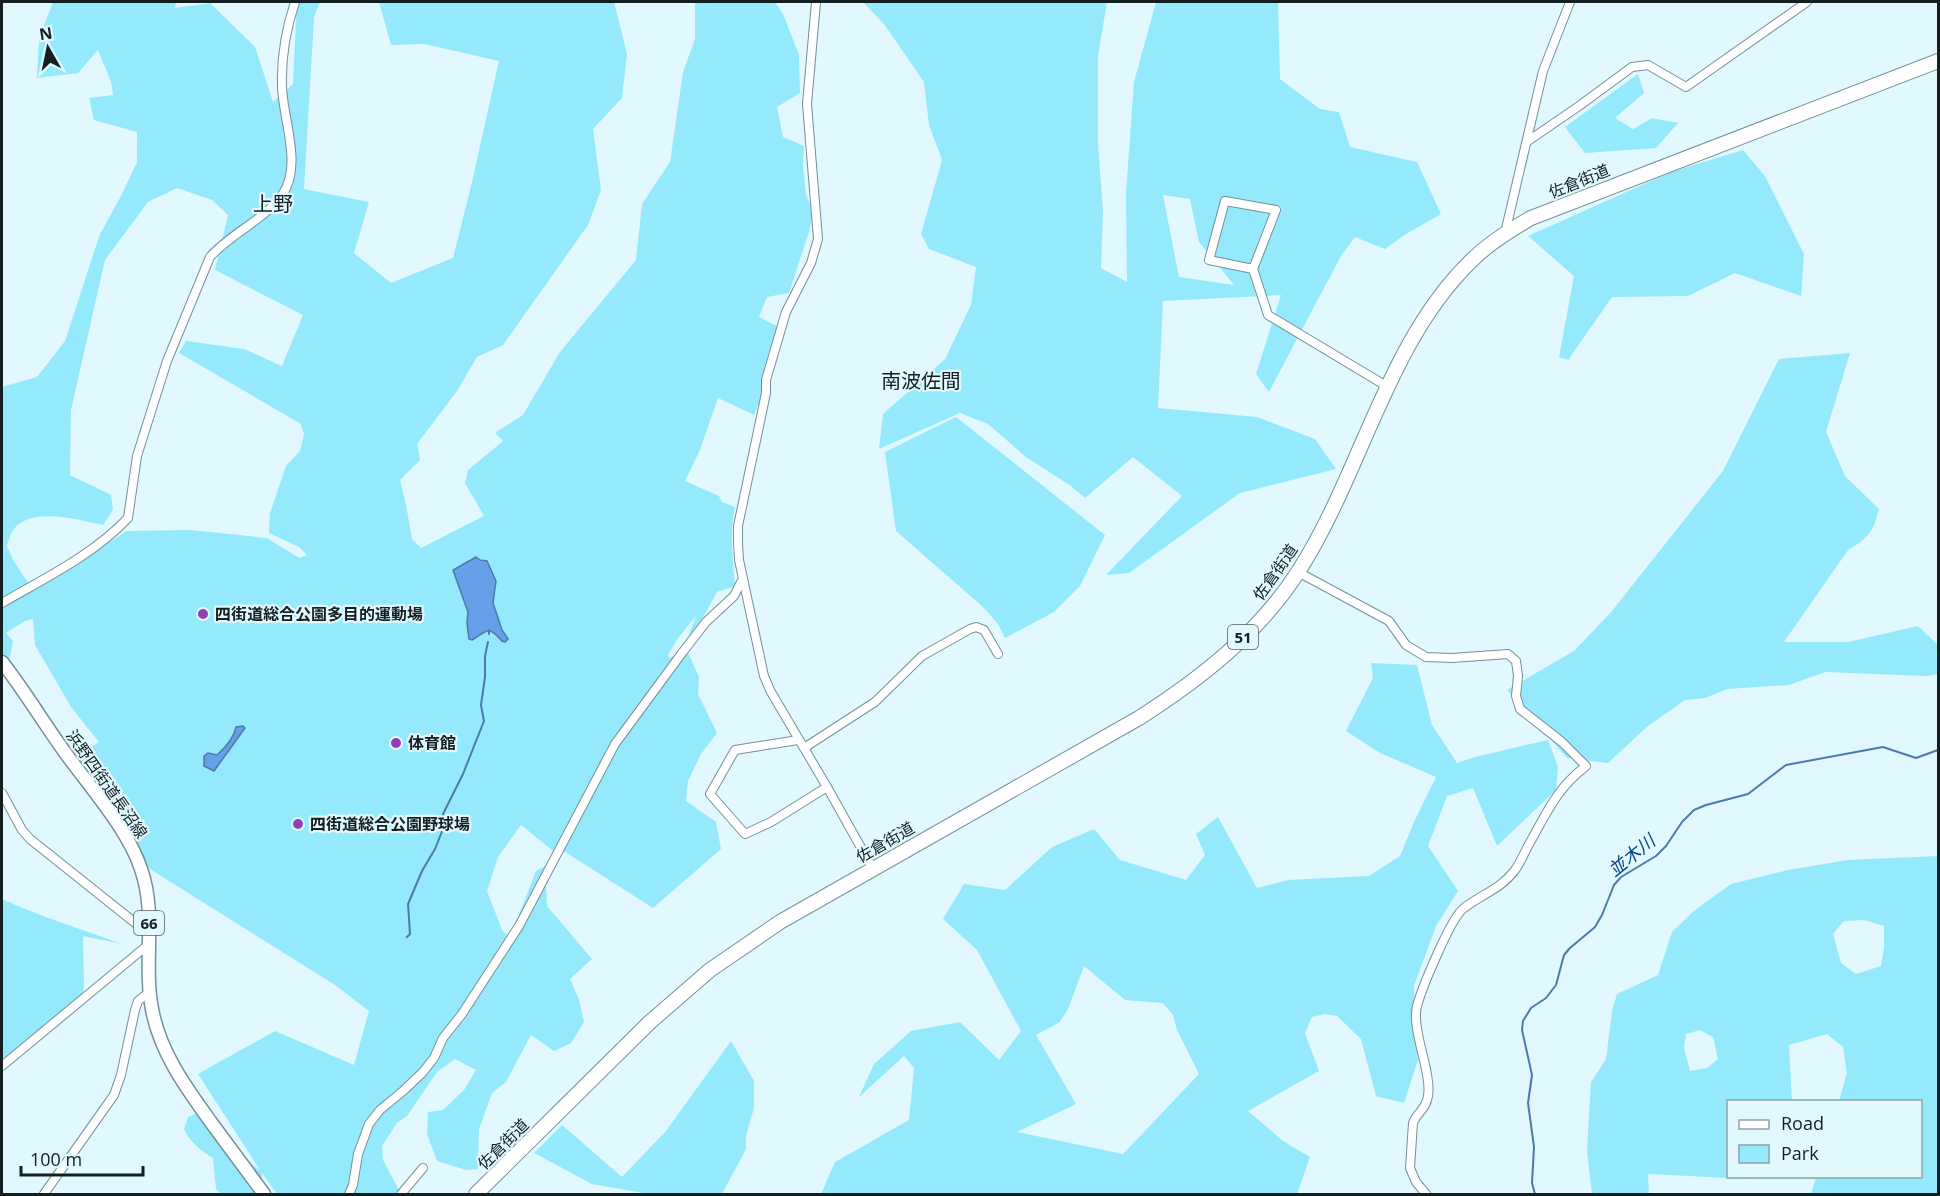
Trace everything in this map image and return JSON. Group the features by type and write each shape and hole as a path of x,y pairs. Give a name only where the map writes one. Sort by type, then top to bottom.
{"highway":[{"name":"佐倉街道","path":"476,1194 650,1022 710,970 780,922 1139,718 1200,676 1250,632 1281,597 1298,572 1335,507 1388,387 1412,341 1443,292 1472,259 1505,233 1531,218 1638,175 1938,61"}],"main road":[{"name":"浜野四街道長沼線","path":"2,662 129,843 146,885 150,992 158,1032 174,1068 187,1088 264,1194"}],"street":[{"path":"2,603 69,564 128,518 137,456 167,361 210,257 220,246 265,214 283,194 288,183 292,162 282,89 283,56 295,2"},
{"path":"816,2 807,104 818,239 811,263 786,312 766,380 766,393 738,526 739,560 764,676 798,740 873,869"},
{"path":"1505,233 1543,71 1570,2"},
{"path":"1528,141 1632,67 1648,65 1686,87 1807,2"},
{"path":"1253,269 1209,260 1225,201 1276,210 1253,269 1268,315 1388,387"},
{"path":"1298,572 1389,621 1406,645 1426,657 1452,658 1508,654 1516,661 1518,676 1516,696 1520,709 1562,742 1587,766 1571,778 1556,795 1515,870 1496,889 1462,909 1434,961 1417,1007 1429,1094 1424,1109 1414,1118 1410,1168 1416,1182 1426,1194"},
{"path":"349,1194 353,1185 358,1154 369,1124 380,1110 422,1074 434,1058 443,1038 462,1014 519,926 615,744 700,630 734,596 741,582 744,583"},
{"path":"804,748 875,702 921,656 970,629 976,627 984,630 998,654"},
{"path":"798,740 735,750 710,794 745,834 771,822 827,787"},
{"path":"2,793 22,830 30,839 149,939 2,1066"},
{"path":"44,1194 114,1095 121,1075 138,1001 150,992"},
{"path":"401,1194 423,1168"}],"green space":[{"path":"53,2 176,2 175,8 210,3 255,47 273,102 293,84 297,2 320,2 314,17 304,189 369,202 354,253 391,283 453,258 499,61 424,44 391,45 379,2 614,2 627,54 622,98 593,129 601,190 588,225 503,345 477,357 457,391 417,444 420,460 400,480 412,539 421,548 484,516 465,483 468,470 503,441 495,433 523,415 560,352 636,260 642,204 670,162 683,72 695,39 695,2 775,2 783,14 799,55 800,93 777,107 783,137 804,146 806,194 813,213 809,232 789,293 767,297 759,317 777,326 761,397 754,415 718,398 700,450 685,481 719,496 722,502 735,507 732,537 735,586 717,592 686,648 699,677 698,694 717,733 701,754 688,781 686,801 716,822 721,849 653,908 562,850 558,855 521,825 498,857 487,891 502,930 510,938 536,871 545,866 547,906 592,959 570,979 579,1000 584,1022 571,1043 554,1051 531,1035 506,1082 492,1093 479,1129 478,1169 466,1170 437,1161 427,1134 428,1112 443,1110 464,1090 476,1070 455,1059 437,1072 407,1116 397,1123 382,1146 383,1160 401,1194 277,1194 262,1173 262,1183 257,1193 221,1194 216,1189 213,1158 196,1146 184,1129 188,1117 202,1111 260,1170 198,1074 275,1031 354,1065 369,1011 335,985 150,869 74,759 99,742 71,707 35,645 33,619 25,621 6,633 13,641 9,662 2,653 2,387 37,377 65,341 100,234 137,162 137,132 94,120 89,98 113,95 111,82 98,50 78,73 37,78 39,39","holes":["177,188 212,200 228,215 215,270 303,315 282,366 244,349 186,341 179,353 301,424 304,434 300,451 286,466 270,513 269,533 299,547 307,555 299,558 267,538 190,530 127,531 32,589 13,560 7,546 12,532 20,524 30,519 54,516 103,525 113,510 111,495 70,475 71,410 105,260 148,202","696,616 682,653 669,658 668,655 678,638"]},
{"path":"863,2 1107,2 1098,56 1098,144 1103,211 1101,268 1127,282 1126,192 1134,82 1156,2 1278,2 1280,79 1320,109 1339,112 1350,147 1417,162 1441,214 1385,249 1355,237 1341,256 1269,392 1256,374 1281,295 1163,301 1158,408 1257,417 1315,439 1336,469 1240,493 1129,573 1106,575 1182,496 1133,457 1085,498 1071,486 1026,457 988,424 960,413 879,449 883,414 945,359 971,305 976,267 929,249 921,234 942,160 929,125 924,82 884,24","holes":["1163,195 1190,199 1199,242 1234,285 1179,277"]},
{"path":"1638,74 1644,93 1615,118 1633,129 1652,118 1678,123 1656,148 1585,153 1565,127"},
{"path":"1743,150 1765,176 1804,254 1801,296 1735,273 1688,296 1612,297 1568,360 1559,357 1574,276 1528,236 1671,172"},
{"path":"1850,353 1826,432 1845,476 1879,509 1869,534 1848,550 1784,642 1848,642 1918,626 1938,645 1938,674 1927,676 1825,672 1789,685 1727,689 1705,698 1685,700 1648,726 1608,763 1567,758 1507,690 1574,651 1612,611 1723,471 1779,359"},
{"path":"956,417 1105,535 1080,586 1054,612 1005,638 998,624 983,607 896,531 885,452"},
{"path":"1371,663 1417,665 1432,725 1457,763 1548,740 1558,767 1556,790 1497,846 1473,788 1447,796 1428,846 1458,891 1436,926 1414,986 1418,1060 1404,1103 1376,1096 1361,1039 1337,1016 1325,1014 1312,1017 1305,1033 1319,1071 1248,1111 1283,1141 1310,1157 1297,1194 821,1194 835,1162 909,1120 914,1068 904,1056 859,1097 874,1064 911,1031 960,1022 999,1060 1021,1031 977,950 943,919 964,884 1005,890 1052,847 1094,829 1120,860 1186,880 1205,855 1196,834 1218,817 1257,888 1288,880 1369,876 1400,856 1436,777 1380,753 1346,731 1373,678","holes":["1084,966 1125,1000 1163,1003 1173,1015 1177,1030 1199,1074 1123,1154 1017,1132 1076,1104 1036,1035 1060,1022 1068,1009"]},
{"path":"1938,856 1938,1194 1811,1194 1816,1178 1922,1178 1922,1100 1839,1100 1847,1073 1843,1047 1827,1034 1789,1045 1792,1100 1727,1100 1727,1178 1648,1174 1649,1194 1592,1194 1587,1151 1591,1082 1606,1059 1612,1011 1617,994 1658,975 1672,932 1695,910 1731,884 1788,870 1848,860","holes":["1864,920 1884,926 1881,966 1856,974 1841,963 1833,934 1844,921","1700,1030 1713,1037 1718,1059 1707,1068 1690,1071 1684,1048 1686,1034"]},
{"path":"2,899 122,944 83,936 84,989 74,1013 2,1062"},
{"path":"731,1041 754,1081 754,1108 746,1136 746,1149 722,1194 649,1194 592,1184 534,1153 562,1125 622,1177 666,1131"}],"shaded area":[{"path":"476,557 487,561 496,581 493,603 502,630 508,639 505,642 490,631 472,640 469,639 468,612 453,570"},
{"path":"236,727 245,728 214,771 204,766 204,756 208,753 217,755 229,742"}],"waterway":[{"path":"407,937 410,934 408,904 422,871 435,849 445,824 443,814 463,774 484,721 481,705 488,642"},
{"name":"並木川","path":"1535,1194 1532,1183 1534,1147 1528,1103 1532,1075 1522,1030 1523,1021 1531,1008 1546,998 1556,985 1564,955 1595,927 1614,885 1621,877 1656,856 1694,810 1748,794 1786,765 1883,747 1916,758 1938,750"}],"place":[{"name":"四街道総合公園多目的運動場","path":"203,614"},
{"name":"体育館","path":"396,743"},
{"name":"四街道総合公園野球場","path":"298,824"}],"district":[{"name":"上野","path":"273,203"},
{"name":"南波佐間","path":"921,380"}]}
